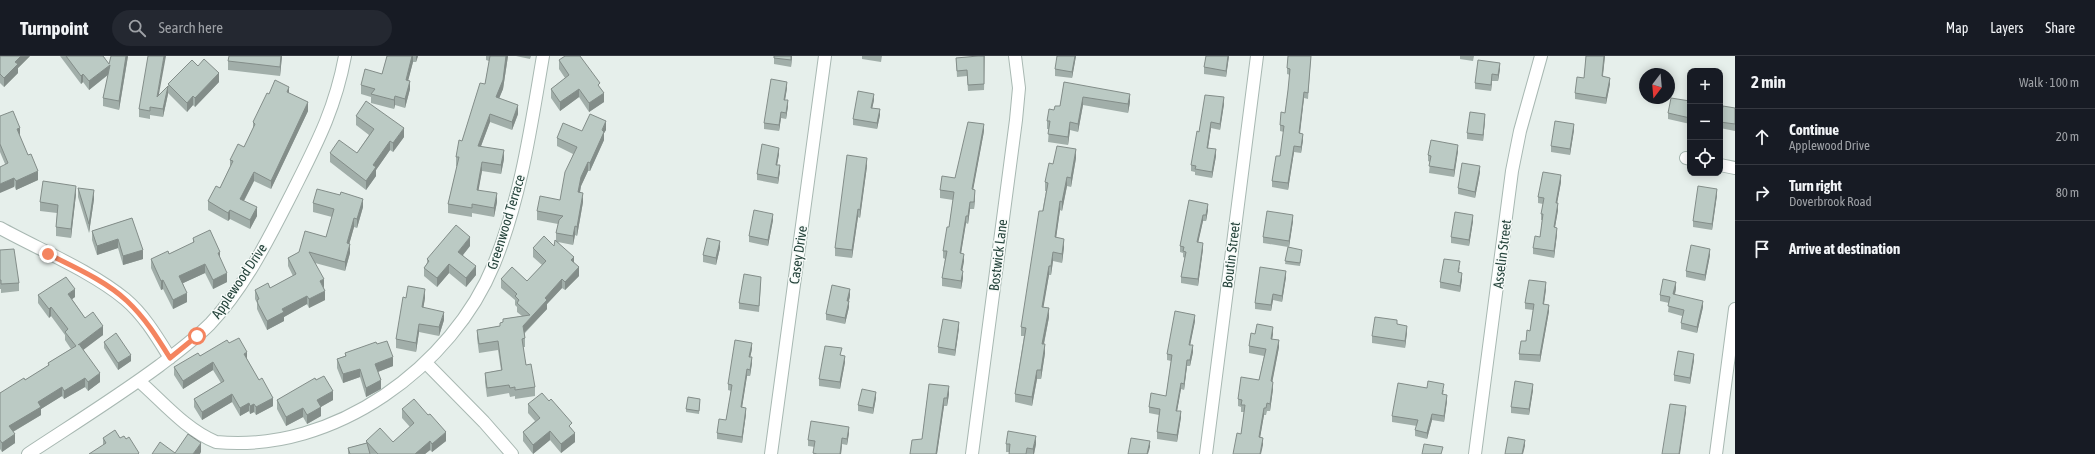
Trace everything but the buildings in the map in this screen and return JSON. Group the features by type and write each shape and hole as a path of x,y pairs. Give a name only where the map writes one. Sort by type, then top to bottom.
{"street":[{"name":"Applewood Drive","path":"28,454 170,358 210,324 228,302 259,254 325,126 336,99 345,56"},
{"name":"Greenwood Terrace","path":"380,412 430,366 458,331 487,281 501,247 522,166 543,56"},
{"name":"Casey Drive","path":"771,454 825,56"},
{"name":"Bostwick Lane","path":"972,454 1017,112 1019,88 1015,56"},
{"name":"Boutin Street","path":"1206,454 1257,56"},
{"name":"Asselin Street","path":"1475,454 1512,171 1520,131 1541,56"},
{"path":"1723,166 1735,168"},
{"path":"0,228 68,264 126,300 146,321 170,358"},
{"path":"1716,454 1732,364 1735,309"},
{"path":"430,366 484,422 512,454"},
{"path":"139,380 197,432 206,438 236,448 273,452"}],"route":[{"path":"48,254 101,283 126,300 146,321 170,358 197,336"}]}
